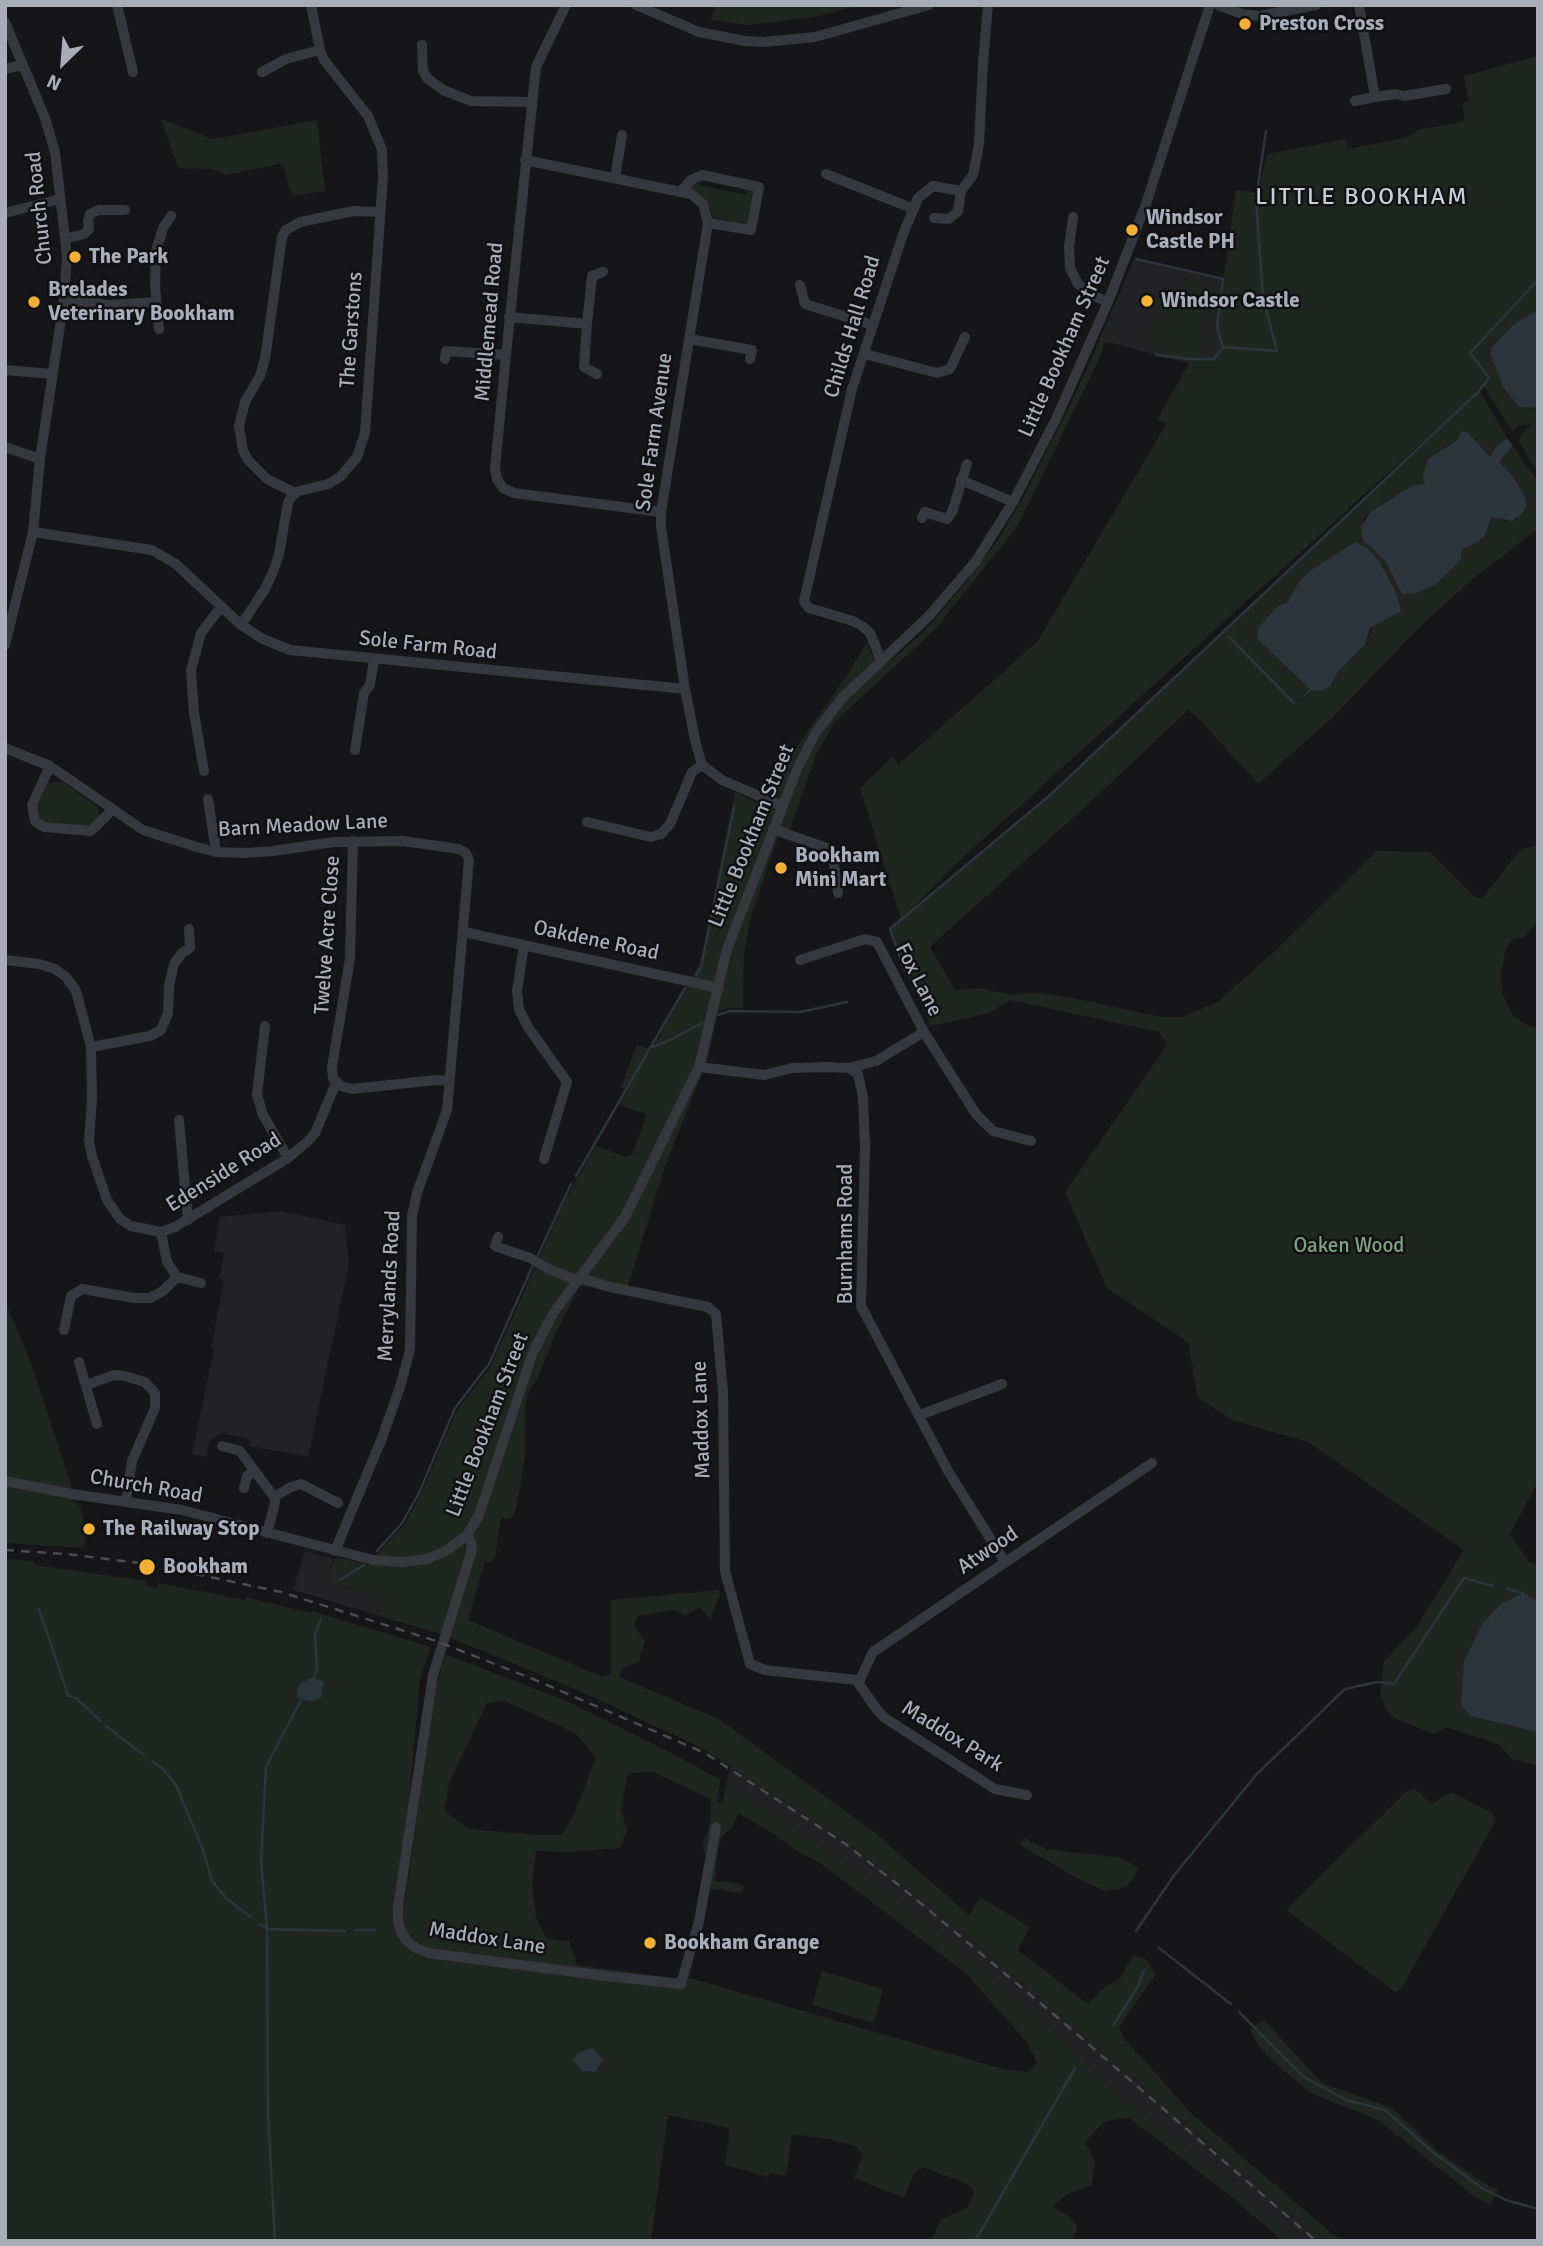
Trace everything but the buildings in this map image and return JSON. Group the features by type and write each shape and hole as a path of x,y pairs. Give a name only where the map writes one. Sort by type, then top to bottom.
{"street":[{"path":"117,5 133,72"},
{"name":"The Garstons","path":"295,493 328,484 340,477 349,468 365,433 384,160 379,139 368,116 341,84 320,50 311,5"},
{"name":"Middlemead Road","path":"566,5 536,67 509,317 496,479 503,488 514,493 661,512"},
{"path":"636,5 699,32 764,42 815,37 929,5"},
{"path":"934,218 949,219 958,211 961,191 973,175 979,144 988,5"},
{"name":"Little Bookham Street","path":"402,1562 428,1559 436,1555 467,1535 479,1515 533,1352 554,1312 625,1217 699,1067 727,949 782,806 815,734 842,698 929,616 976,561 1013,502 1056,419 1108,302 1146,204 1210,5"},
{"path":"1218,5 1242,14 1260,16 1316,5"},
{"path":"1359,5 1375,97"},
{"name":"Church Road","path":"5,22 52,141 65,239 66,273 40,459 33,532 5,645"},
{"path":"422,45 423,71 427,78 443,90 471,100 531,102"},
{"path":"262,72 286,59 320,50"},
{"path":"5,69 23,65"},
{"path":"1355,101 1446,89"},
{"path":"615,178 622,135"},
{"path":"525,160 615,178 680,192 691,194 703,204 708,223 751,230 759,187 702,175 691,180 680,192"},
{"path":"826,174 914,209"},
{"name":"Childs Hall Road","path":"881,660 870,633 853,621 809,608 804,601 846,414 902,237 918,198 933,186 961,191"},
{"path":"5,213 60,200"},
{"path":"65,239 84,234 89,229 90,214 98,210 125,210"},
{"path":"242,625 273,572 288,503 295,493 267,479 249,461 243,451 239,426 245,402 260,376 265,359 282,237 286,230 300,222 354,211 379,212"},
{"path":"159,329 155,302 156,251 163,228 171,216"},
{"path":"1073,217 1069,247 1070,268 1078,284 1090,294 1108,302"},
{"name":"Sole Farm Avenue","path":"685,689 661,512 708,223"},
{"path":"597,374 584,367 592,276 603,272"},
{"path":"800,285 805,304 873,325"},
{"path":"64,299 109,305 155,302"},
{"path":"509,317 587,324"},
{"path":"864,354 937,373 950,369 965,337"},
{"path":"689,339 752,350 750,359"},
{"path":"445,359 446,351 506,355"},
{"path":"5,370 52,374"},
{"path":"5,447 40,459"},
{"path":"922,518 925,512 947,519 952,512 967,464"},
{"path":"961,480 1013,502"},
{"name":"Sole Farm Road","path":"33,532 152,550 176,564 242,625 263,639 289,650 685,689"},
{"path":"204,771 194,713 191,670 201,633 221,607"},
{"path":"355,750 364,693 370,685 374,660"},
{"path":"685,689 702,765 722,780 782,806"},
{"name":"Barn Meadow Lane","path":"5,748 50,766 143,830 216,852 273,851 353,841 402,841 450,847 466,853 469,860 464,932"},
{"path":"587,822 651,837 661,834 670,824 692,772 702,765"},
{"path":"50,766 32,805 35,821 44,827 91,831 111,810"},
{"path":"208,799 216,852"},
{"path":"773,829 832,850 838,893"},
{"name":"Twelve Acre Close","path":"337,1083 331,1072 350,958 353,841"},
{"path":"91,1046 150,1035 161,1030 168,1013 170,978 174,964 181,953 190,948 189,929"},
{"name":"Oakdene Road","path":"464,932 719,988"},
{"name":"Merrylands Road","path":"335,1550 382,1438 407,1365 411,1319 412,1216 417,1193 445,1117 464,932"},
{"name":"Fox Lane","path":"800,960 858,940 877,942 924,1032 876,1061 849,1068"},
{"path":"524,944 517,1003 525,1022 567,1082 544,1159"},
{"name":"Edenside Road","path":"5,960 39,964 55,970 66,977 76,991 91,1046 92,1099 89,1141 103,1192 111,1208 123,1222 141,1229 161,1232 175,1227 288,1158 315,1133 337,1083"},
{"path":"265,1026 257,1095 263,1115 288,1158"},
{"path":"924,1032 976,1114 993,1131 1031,1141"},
{"path":"699,1067 764,1075 814,1066 849,1068"},
{"name":"Burnhams Road","path":"849,1068 859,1076 863,1097 865,1147 861,1306 948,1471 1004,1562"},
{"path":"337,1083 352,1089 449,1081"},
{"path":"179,1120 188,1220"},
{"path":"161,1232 167,1262 177,1277 201,1283"},
{"path":"498,1237 495,1246 579,1279"},
{"path":"64,1330 71,1296 82,1289 150,1298 163,1291 177,1277"},
{"name":"Maddox Lane","path":"579,1279 708,1307 716,1314 723,1392 725,1571 750,1664 765,1670 847,1678 859,1682"},
{"path":"79,1362 97,1424"},
{"path":"86,1385 114,1375 125,1376 145,1382 155,1394 155,1408 132,1461 126,1501"},
{"path":"920,1415 1002,1384"},
{"path":"222,1446 240,1451 274,1497 275,1503 267,1533"},
{"name":"Atwood","path":"859,1682 873,1652 1152,1463"},
{"path":"244,1488 247,1476 255,1472"},
{"name":"Church Road","path":"5,1481 182,1510 373,1560 402,1562"},
{"path":"274,1497 291,1487 302,1485 338,1503"},
{"name":"Maddox Lane","path":"467,1535 472,1544 471,1553 435,1667 398,1907 401,1932 416,1948 446,1955 681,1984 699,1921 716,1827"},
{"name":"Maddox Park","path":"859,1682 874,1707 886,1718 996,1789 1027,1795"}],"shaded area":[{"path":"1134,260 1221,280 1217,328 1222,345 1214,359 1191,359 1189,363 1099,340"},
{"path":"1538,310 1538,408 1520,407 1504,389 1490,353 1492,347 1514,324"},
{"path":"1462,431 1468,433 1490,456 1507,438 1513,446 1499,462 1512,475 1525,497 1527,506 1521,515 1512,521 1492,517 1484,537 1462,549 1461,560 1436,584 1417,593 1402,594 1386,562 1362,539 1361,527 1371,511 1414,485 1425,484 1423,475 1428,459 1457,440"},
{"path":"1355,542 1368,549 1381,564 1396,593 1401,611 1370,628 1366,643 1338,672 1330,686 1322,691 1313,690 1295,704 1310,689 1257,639 1258,628 1278,606 1288,602 1298,583 1310,571"},
{"path":"281,1211 345,1225 349,1264 308,1457 249,1446 250,1439 221,1433 210,1440 206,1457 192,1454 214,1350 211,1349 224,1280 219,1279 224,1253 214,1251 220,1217"},
{"path":"305,1551 333,1559 328,1576 332,1583 382,1598 376,1615 293,1590"},
{"path":"1523,1593 1538,1601 1538,1732 1470,1716 1461,1705 1464,1662 1482,1624 1501,1604"},
{"path":"313,1677 324,1682 321,1697 314,1701 300,1700 297,1692 300,1684"},
{"path":"731,1766 818,1822 959,1929 1324,2241 1296,2241 1098,2077 1059,2035 925,1921 862,1873 726,1784"},
{"path":"593,2048 603,2060 595,2072 582,2071 573,2060 578,2053"}],"green space":[{"path":"716,5 861,5 815,17 748,25 711,20"},
{"name":"Oaken Wood","path":"1538,56 1538,310 1514,324 1492,347 1490,353 1531,409 1538,408 1538,473 1518,440 1531,424 1518,426 1513,432 1483,385 1480,391 1507,438 1497,446 1491,456 1468,433 1437,452 1425,484 1387,500 1371,511 1364,519 1361,534 1362,539 1417,593 1436,584 1462,558 1462,549 1474,544 1489,528 1492,517 1507,521 1517,520 1525,497 1512,475 1499,462 1513,446 1538,482 1538,534 1535,531 1469,582 1424,623 1334,716 1258,784 1188,710 930,947 955,990 981,988 1010,995 1034,993 1068,997 1161,1017 1182,1017 1218,1002 1278,948 1376,851 1430,852 1477,899 1483,897 1521,849 1538,845 1538,921 1524,938 1514,938 1505,951 1501,975 1502,994 1514,1017 1538,1028 1538,1482 1510,1534 1529,1562 1538,1565 1538,1601 1522,1593 1470,1716 1538,1732 1538,1766 1512,1759 1498,1744 1446,1727 1434,1734 1394,1718 1385,1708 1380,1693 1384,1662 1417,1626 1464,1550 1308,1442 1232,1420 1198,1398 1188,1342 1107,1288 1065,1192 1167,1045 1159,1032 1010,1000 989,1013 931,1026 905,971 890,929 901,919 860,788 893,756 898,765 1037,642 1167,423 1157,420 1191,359 1168,358 1156,353 1159,343 1147,339 1154,320 1161,323 1166,312 1155,307 1159,297 1177,304 1189,276 1218,290 1204,332 1210,335 1201,359 1214,359 1222,347 1217,328 1236,190 1256,193 1257,196 1267,154 1346,139 1348,149 1409,137 1418,130 1465,121 1462,104 1469,101 1464,76","holes":["1438,428 1050,795 909,912 947,872","1288,602 1373,626 1366,643 1338,672 1330,686 1313,690 1295,703 1310,689 1257,639 1258,628 1278,606"]},
{"path":"161,119 213,139 317,120 325,191 292,196 283,163 226,175 211,169 178,168"},
{"path":"699,183 746,195 748,189 753,190 747,225 713,217 706,200 690,190 693,184"},
{"path":"1112,314 1101,355 1017,527 935,629 834,723 816,755 790,830 781,829 751,917 744,954 743,1008 718,1011 708,1058 666,1164 625,1295 579,1287 553,1339 537,1380 530,1389 525,1406 525,1458 516,1509 512,1518 501,1519 495,1556 492,1563 485,1561 468,1620 603,1677 611,1674 611,1600 719,1590 720,1595 710,1620 700,1607 685,1615 675,1610 638,1616 634,1626 645,1641 639,1661 622,1669 619,1677 719,1719 874,1832 969,1915 980,1897 1030,1927 1018,1950 1088,2004 1100,1991 1120,1978 1133,1955 1146,1959 1156,1974 1119,2027 1125,2039 1192,2114 1341,2241 1324,2241 959,1929 818,1822 701,1748 600,1700 496,1656 434,1632 376,1615 382,1598 332,1583 328,1576 336,1557 370,1565 404,1525 421,1494 457,1410 491,1366 565,1200 596,1146 626,1157 632,1155 647,1114 619,1105 628,1090 621,1087 637,1045 652,1050 700,963 735,792 756,802 762,790 791,755 847,675 867,642 872,655 885,665 924,632 962,587 998,540 1022,499 1067,412"},
{"path":"61,781 98,807 100,815 89,827 42,822 36,808 48,783"},
{"path":"5,1301 29,1357 70,1481 72,1500 80,1506 86,1534 84,1548 5,1543"},
{"path":"5,1559 34,1561 35,1565 147,1581 146,1586 157,1588 158,1583 245,1600 246,1597 311,1613 312,1611 431,1647 420,1679 408,1811 394,1901 405,1902 434,1694 445,1654 569,1702 679,1757 720,1780 717,1802 723,1804 726,1784 862,1873 925,1921 1059,2035 1098,2077 1296,2241 1283,2241 1228,2194 1128,2117 1104,2122 1085,2142 1095,2161 1092,2185 1070,2193 1051,2206 1065,2214 1078,2227 1072,2241 931,2241 941,2219 968,2208 974,2191 966,2183 922,2167 914,2174 904,2198 854,2178 863,2154 856,2146 792,2134 786,2176 769,2173 768,2177 725,2165 730,2128 668,2115 651,2241 5,2241","holes":["505,1701 575,1733 596,1757 573,1817 561,1835 470,1829 444,1811 449,1783 487,1703","653,1772 711,1799 711,1819 703,1845 704,1853 712,1859 708,1888 741,1893 744,1887 738,1883 715,1881 722,1837 733,1826 738,1813 820,1863 967,1974 1027,2043 1037,2062 1030,2072 1006,2070 690,1978 687,1982 577,1965 569,1941 547,1939 536,1918 532,1883 536,1851 570,1852 620,1848 627,1830 621,1809 628,1773"]},
{"path":"1414,1788 1431,1804 1453,1793 1492,1813 1495,1822 1401,1989 1395,1992 1286,1910 1406,1792"},
{"path":"1024,1838 1046,1849 1121,1858 1139,1868 1127,1887 1106,1891 1084,1882 1020,1845"},
{"path":"822,1971 883,1989 874,2023 812,2005"},
{"path":"1264,2020 1322,2083 1392,2108 1440,2153 1489,2186 1498,2189 1491,2205 1475,2197 1378,2120 1310,2093 1266,2055 1253,2037 1250,2029"}],"waterway":[{"path":"1223,347 1277,351 1263,298 1256,199 1266,131"},
{"path":"1136,259 1223,279 1217,328 1223,347"},
{"path":"905,971 890,929 1050,795 1479,391 1489,378 1470,353 1538,280"},
{"path":"1156,355 1214,359 1223,347"},
{"path":"1229,637 1294,703"},
{"path":"696,975 701,967 734,807"},
{"path":"576,1176 685,988"},
{"path":"718,1015 730,1011 800,1012 847,1002"},
{"path":"652,1047 702,1023"},
{"path":"536,1259 571,1184"},
{"path":"377,1551 402,1523 419,1493 455,1408 489,1364 533,1265"},
{"path":"340,1580 364,1565"},
{"path":"1136,1931 1175,1874 1256,1775 1345,1689 1377,1682 1394,1684 1464,1578 1493,1586"},
{"path":"1507,1589 1523,1593"},
{"path":"39,1609 68,1695 77,1699 101,1721"},
{"path":"313,1679 317,1670 315,1634 321,1618"},
{"path":"275,2241 268,2114 267,1929 261,1860 266,1767 301,1700"},
{"path":"106,1726 144,1755"},
{"path":"152,1761 163,1769 176,1785 203,1850 212,1881 227,1899 251,1917"},
{"path":"260,1924 267,1929 345,1931"},
{"path":"355,1930 375,1930"},
{"path":"1159,1948 1231,2004"},
{"path":"1113,2026 1138,1986 1144,1970"},
{"path":"1239,2012 1304,2077 1346,2100 1385,2110 1434,2153 1482,2188 1506,2200 1538,2209"},
{"path":"975,2241 1075,2068"}],"railway":[{"path":"5,1550 148,1564 281,1592 436,1641 533,1679 705,1753 844,1843 900,1886 1064,2023 1316,2241"}],"place":[{"name":"Preston Cross","path":"1245,24"},
{"name":"Windsor Castle PH","path":"1132,230"},
{"name":"The Park","path":"75,257"},
{"name":"Windsor Castle","path":"1147,301"},
{"name":"Brelades Veterinary Bookham","path":"34,302"},
{"name":"Bookham Mini Mart","path":"781,868"},
{"name":"The Railway Stop","path":"89,1529"},
{"name":"Bookham","path":"147,1567"},
{"name":"Bookham Grange","path":"650,1943"}],"district":[{"name":"LITTLE BOOKHAM","path":"1362,198"}]}
